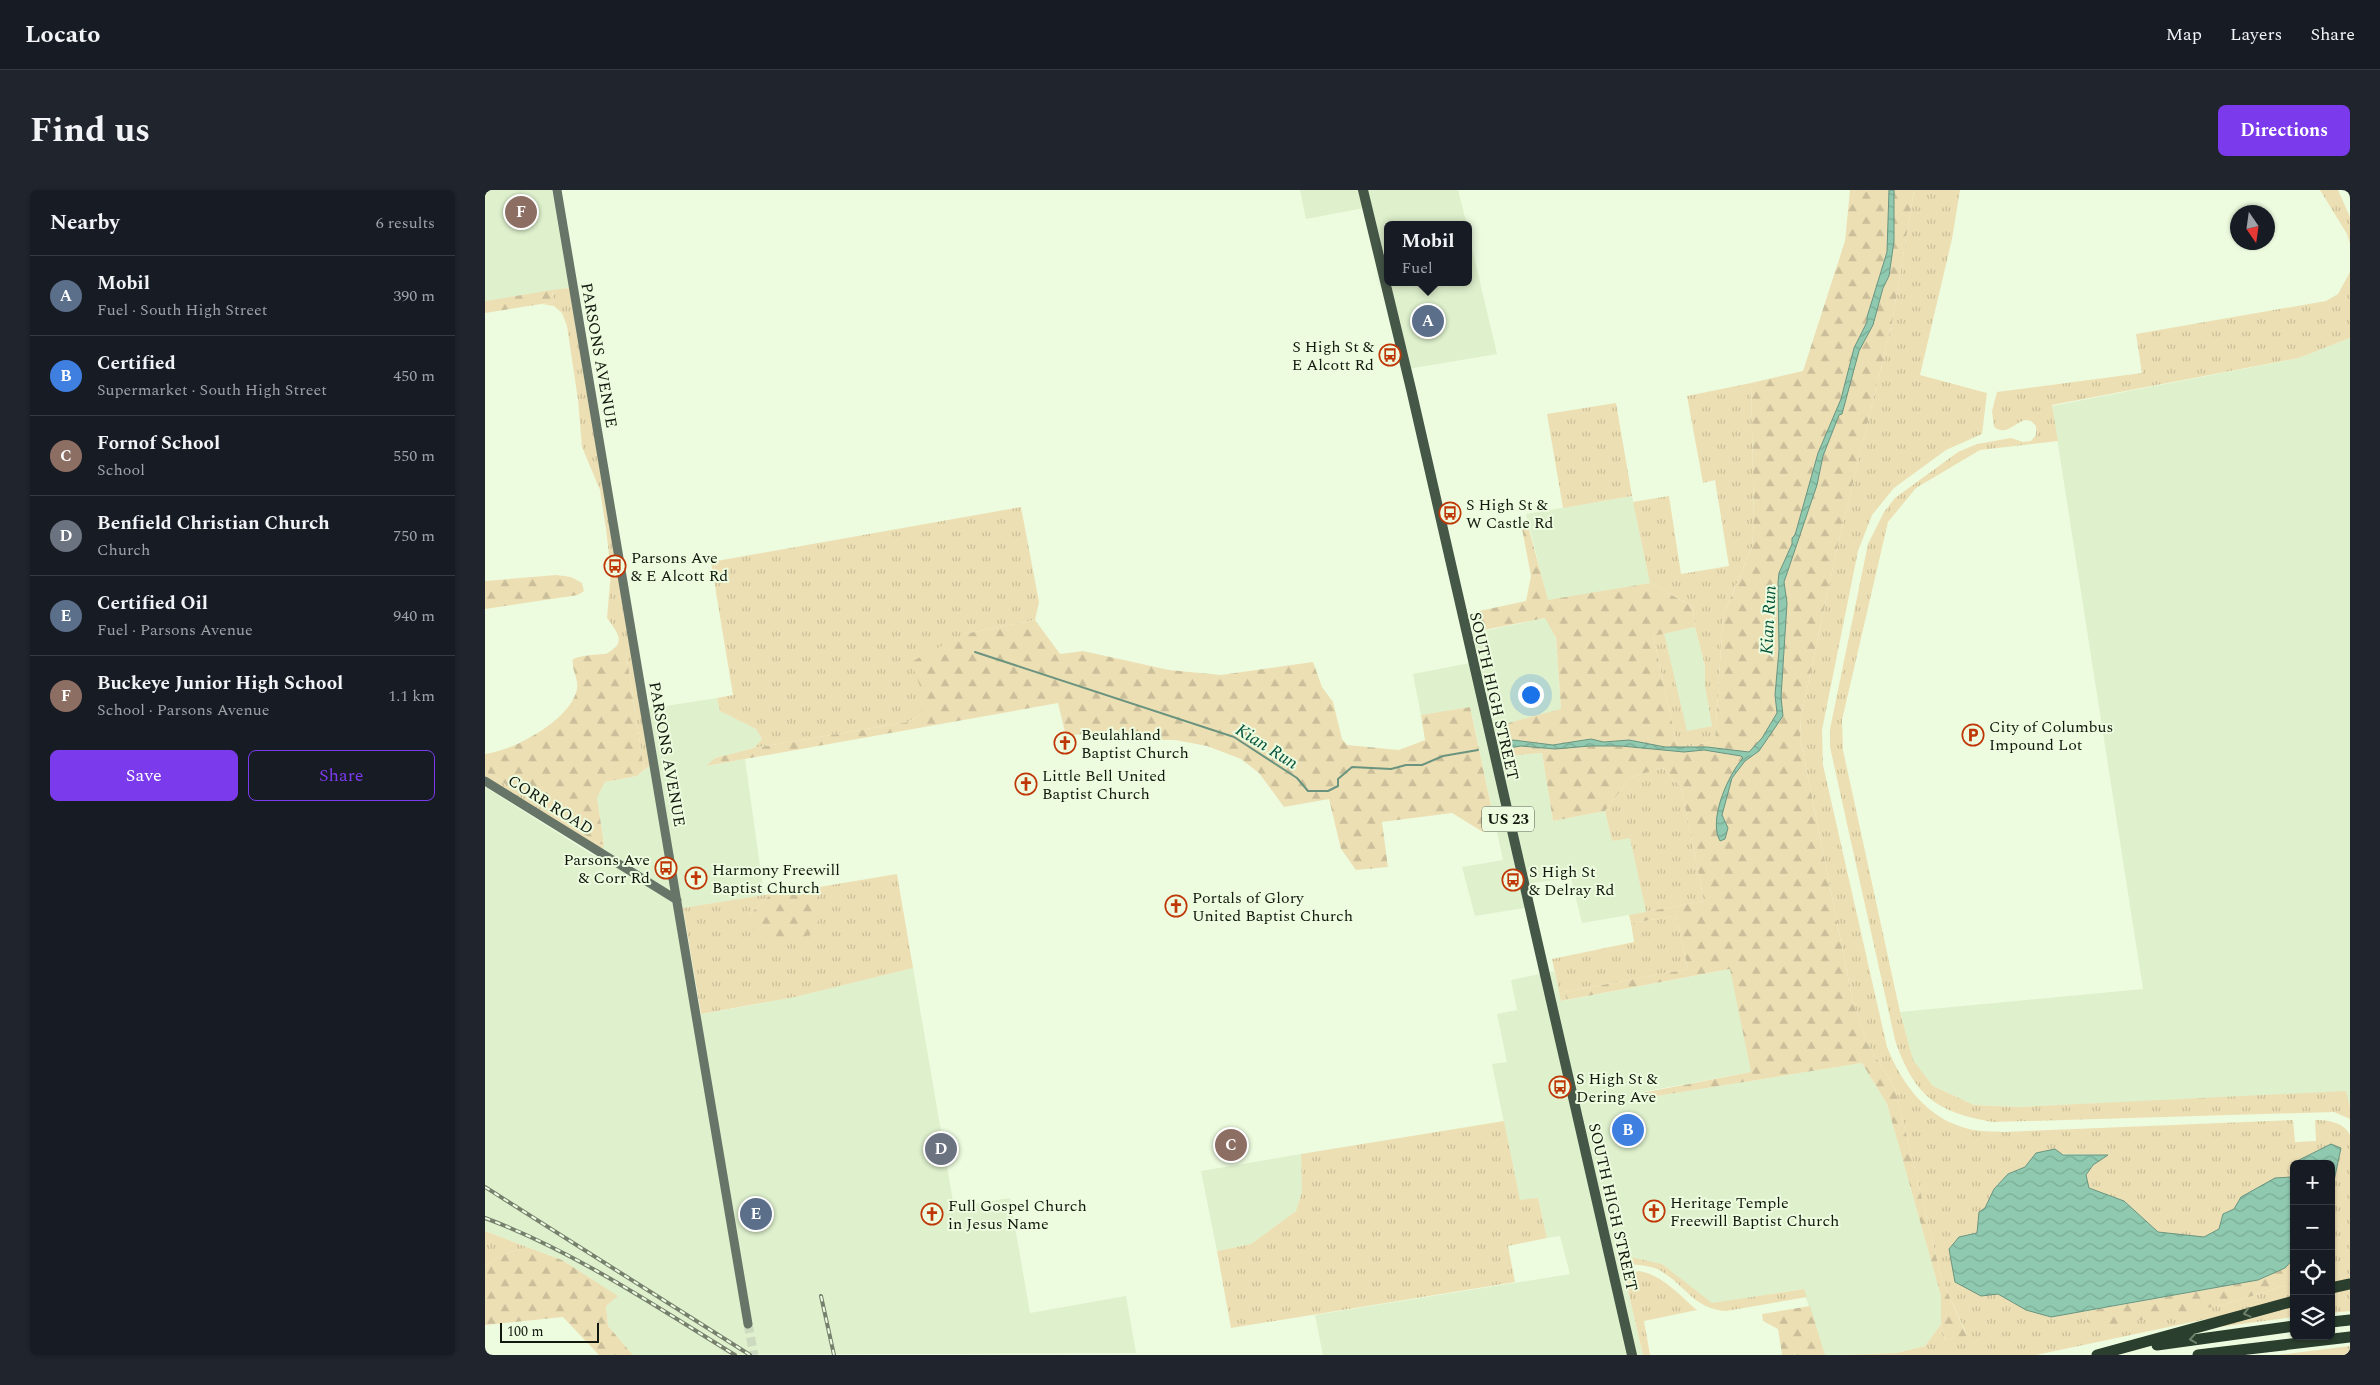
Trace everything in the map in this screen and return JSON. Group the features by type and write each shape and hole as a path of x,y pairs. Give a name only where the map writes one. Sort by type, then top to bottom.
{"highway":[{"path":"2335,1287 2350,1284"},
{"path":"2096,1355 2290,1301"},
{"path":"2096,1355 2290,1327"},
{"path":"2198,1355 2348,1337"}],"main road":[{"name":"SOUTH HIGH STREET","path":"1363,190 1384,277"},
{"name":"SOUTH HIGH STREET","path":"1386,286 1632,1355"}],"street":[{"name":"PARSONS AVENUE","path":"557,190 748,1324"},
{"name":"CORR ROAD","path":"485,781 677,900"}],"shaded area":[{"path":"485,190 552,190 569,288 485,301"},
{"path":"1300,190 1458,190 1466,221 1384,221 1384,286 1472,286 1472,248 1497,354 1402,370 1364,208 1306,219"},
{"path":"2350,338 2350,1107 2346,1092 2018,1107 1974,1105 1933,1086 1913,1061 1900,1012 2143,989 2052,406 2299,358"},
{"path":"1632,496 1650,583 1548,601 1526,514"},
{"path":"1546,618 1556,639 1561,710 1501,725 1509,756 1542,753 1553,821 1605,811 1612,841 1630,837 1646,912 1582,923 1571,878 1525,884 1530,907 1475,916 1462,867 1503,860 1470,707 1421,715 1413,674 1475,662 1469,634"},
{"path":"1695,627 1705,666 1705,686 1712,726 1686,732 1664,633"},
{"path":"717,698 720,711 756,729 762,739 754,748 715,758 707,766 745,759 764,895 674,910 692,1016 795,997 913,968 954,1207 1010,1198 1030,1313 1126,1296 1136,1353 633,1355 608,1326 606,1306 617,1296 562,1260 485,1231 485,787 599,859 604,844 597,798 605,782 637,776 650,766 640,710"},
{"path":"1731,969 1751,1072 1631,1094 1632,1100 1862,1063 1887,1104 1941,1296 1941,1324 1925,1346 1896,1353 1825,1355 1803,1289 1712,1304 1662,1264 1622,1256 1627,1264 1626,1282 1643,1355 1323,1355 1315,1315 1570,1274 1560,1236 1547,1238 1538,1198 1520,1201 1492,1064 1507,1062 1497,1014 1517,1010 1511,980 1554,971 1562,1001"},
{"path":"1301,1154 1302,1192 1296,1211 1251,1244 1217,1251 1201,1171"}],"green space":[{"path":"1850,190 1914,190 1892,323 1837,548 1801,717 1800,737 1853,1002 1867,1043 1895,1088 1942,1280 1967,1336 1945,1340 1941,1324 1941,1296 1887,1104 1862,1063 1632,1100 1631,1095 1751,1072 1730,969 1566,1000 1565,992 1688,969 1676,916 1631,923 1629,915 1704,901 1681,787 1663,768 1631,777 1605,811 1553,821 1542,753 1508,756 1501,725 1561,709 1556,638 1545,618 1484,630 1479,611 1526,601 1531,576 1521,523 1527,522 1548,600 1650,583 1693,607 1695,627 1653,636 1678,749 1715,741 1723,616 1752,547 1754,522 1751,383 1803,371 1845,241"},
{"path":"1914,190 1960,190 1952,239 1920,375 1987,393 1982,434 1946,450 1894,488 1872,515 1858,551 1822,730 1823,765 1887,1047 1893,1061 1908,1087 1929,1108 1954,1124 1973,1130 2004,1132 2293,1120 2295,1142 2316,1141 2315,1120 2330,1121 2344,1127 2350,1135 2350,1278 2335,1284 2335,1176 2341,1148 2302,1160 2290,1160 2290,1177 2275,1179 2241,1197 2234,1209 2223,1214 2219,1229 2204,1237 2158,1232 2124,1201 2089,1188 2086,1176 2093,1165 2107,1155 2036,1153 2025,1167 2008,1174 1994,1189 1985,1208 1979,1212 1977,1233 1959,1237 1981,1296 1998,1294 2041,1314 2061,1315 2088,1311 2087,1322 2223,1305 2290,1284 2290,1297 2235,1313 2036,1355 1841,1355 1896,1353 1925,1346 1941,1324 1945,1340 1967,1335 1942,1280 1895,1088 1867,1043 1853,1002 1800,737 1801,717 1837,548 1892,323"},
{"path":"2320,190 2338,190 2350,217 2350,244 2347,234"},
{"path":"2350,272 2350,338 2299,358 2052,405 2058,441 1980,450 1916,488 1888,522 1842,720 1843,750 1900,1012 1913,1060 1933,1086 1974,1105 2018,1107 2346,1091 2350,1107 2350,1119 2334,1112 1994,1122 1957,1113 1943,1107 1930,1099 1910,1075 1895,1040 1830,747 1830,729 1868,544 1884,512 1895,498 1958,452 1977,444 2011,438 2023,442 2031,441 2036,435 2036,426 2031,421 2025,420 2006,430 1994,427 1992,411 1997,392 2142,373 2136,334 2326,301 2338,294"},
{"path":"569,288 650,766 644,770 626,652 602,656 615,648 619,640 618,635 607,618 611,572 606,529 600,490 582,447 578,400 567,326 562,313 554,306 542,304 554,302 552,290"},
{"path":"552,290 554,302 485,313 485,301"},
{"path":"1751,383 1754,522 1752,547 1723,616 1715,741 1678,749 1653,636 1664,633 1687,731 1712,726 1705,686 1705,666 1695,627 1693,607 1650,583 1633,502 1669,496 1681,574 1729,566 1715,480 1703,483 1687,396"},
{"path":"1616,403 1632,496 1563,508 1547,414"},
{"path":"1021,507 1039,602 1035,620 964,634 921,689 921,714 908,722 754,748 762,739 756,729 720,711 717,698 733,695 711,562"},
{"path":"556,575 571,577 582,583 584,591 578,595 485,609 485,581"},
{"path":"1035,620 1060,654 1083,651 1169,670 1221,675 1313,662 1322,687 1333,702 1342,739 1347,745 1399,750 1425,740 1421,715 1470,707 1496,829 1483,832 1452,813 1382,822 1388,867 1356,870 1341,849 1329,799 1284,807 1259,773 1241,759 1207,746 1175,740 1138,740 1116,730 1066,736 1058,703 706,766 715,758 754,748 908,722 921,714 921,689 911,662 964,634"},
{"path":"626,652 644,770 637,776 605,782 597,798 604,844 599,844 485,771 485,754 497,752 525,740 553,722 564,712 572,701 577,689 573,659 582,656"},
{"path":"1663,768 1681,787 1704,901 1646,912 1630,838 1612,841 1605,811 1631,777"},
{"path":"485,771 599,844 604,844 602,851 485,776"},
{"path":"897,874 913,968 795,997 701,1014 683,908 771,894 749,915 819,919 819,887"},
{"path":"819,887 819,919 811,934 804,937 760,938 749,925 749,915 771,894"},
{"path":"1676,916 1688,969 1565,992 1566,1000 1561,1001 1552,959 1634,942 1631,923"},
{"path":"1504,1121 1520,1200 1538,1198 1547,1238 1508,1246 1515,1282 1231,1328 1217,1251 1251,1244 1296,1211 1302,1192 1301,1154"},
{"path":"485,1231 527,1247 505,1254 485,1266"},
{"path":"527,1247 562,1260 618,1296 606,1306 608,1326 633,1355 599,1355 563,1317 485,1325 485,1266 505,1254"},
{"path":"1621,1255 1662,1264 1712,1303 1804,1289 1807,1297 1726,1311 1715,1309 1698,1301 1661,1271 1649,1266 1627,1264"},
{"path":"2290,1262 2290,1284 2223,1305 2101,1327 2087,1322 2088,1311 2258,1280 2285,1268"},
{"path":"1639,1271 1648,1273 1663,1281 1697,1310 1644,1321 1650,1355 1643,1355 1626,1282 1627,1275"},
{"path":"2350,1289 2350,1311 2335,1313 2335,1292"},
{"path":"2290,1305 2290,1318 2197,1330"},
{"path":"1810,1306 1825,1355 1780,1355 1782,1354 1778,1329 1763,1321 1762,1314"},
{"path":"2350,1346 2350,1355 2277,1355"}],"water":[{"path":"1889,190 1894,190 1894,241 1889,276 1883,288 1873,325 1859,351 1842,414 1839,415 1823,456 1817,485 1784,582 1787,603 1781,697 1783,716 1759,751 1745,761 1732,778 1722,815 1728,828 1725,839 1720,841 1717,832 1718,810 1731,775 1743,758 1741,756 1704,750 1684,752 1621,746 1555,749 1521,746 1509,748 1507,742 1513,740 1553,745 1591,739 1604,742 1629,740 1665,747 1707,747 1749,752 1762,738 1777,713 1775,695 1779,650 1779,573 1792,544 1792,538 1795,535 1818,453 1841,399 1854,348 1867,322 1887,252"},
{"path":"2331,1144 2341,1148 2335,1176 2335,1160 2299,1160"},
{"path":"2055,1149 2063,1155 2108,1155 2093,1165 2086,1175 2089,1188 2124,1201 2158,1232 2204,1237 2219,1229 2223,1214 2234,1209 2241,1197 2275,1178 2290,1177 2290,1262 2285,1268 2258,1280 2051,1317 2026,1310 1998,1294 1981,1296 1955,1282 1949,1249 1959,1237 1977,1233 1979,1212 1985,1208 1994,1189 2008,1174 2025,1167 2036,1153"}],"waterway":[{"name":"Kian Run","path":"975,652 1234,737 1297,778 1308,791 1328,791 1338,786 1338,779 1352,767 1391,769 1406,765 1422,765 1443,756 1478,750"}],"tunnel":[{"path":"748,1324 754,1355"}],"railway":[{"path":"485,1187 750,1355"},
{"path":"485,1218 518,1231 582,1263 735,1355"},
{"path":"821,1296 834,1355"}],"place":[{"name":"Buckeye Junior High School","path":"521,212"},
{"name":"Mobil","path":"1428,321"},
{"name":"S High St & E Alcott Rd","path":"1390,355"},
{"name":"S High St & W Castle Rd","path":"1450,513"},
{"name":"Parsons Ave & E Alcott Rd","path":"615,566"},
{"name":"City of Columbus Impound Lot","path":"1973,735"},
{"name":"Beulahland Baptist Church","path":"1065,743"},
{"name":"Little Bell United Baptist Church","path":"1026,784"},
{"name":"Parsons Ave & Corr Rd","path":"666,868"},
{"name":"Harmony Freewill Baptist Church","path":"696,878"},
{"name":"S High St & Delray Rd","path":"1513,880"},
{"name":"Portals of Glory United Baptist Church","path":"1176,906"},
{"name":"S High St & Dering Ave","path":"1560,1087"},
{"name":"Certified","path":"1628,1130"},
{"name":"Fornof School","path":"1231,1145"},
{"name":"Benfield Christian Church","path":"941,1149"},
{"name":"Heritage Temple Freewill Baptist Church","path":"1654,1211"},
{"name":"Certified Oil","path":"756,1214"},
{"name":"Full Gospel Church in Jesus Name","path":"932,1214"}]}
